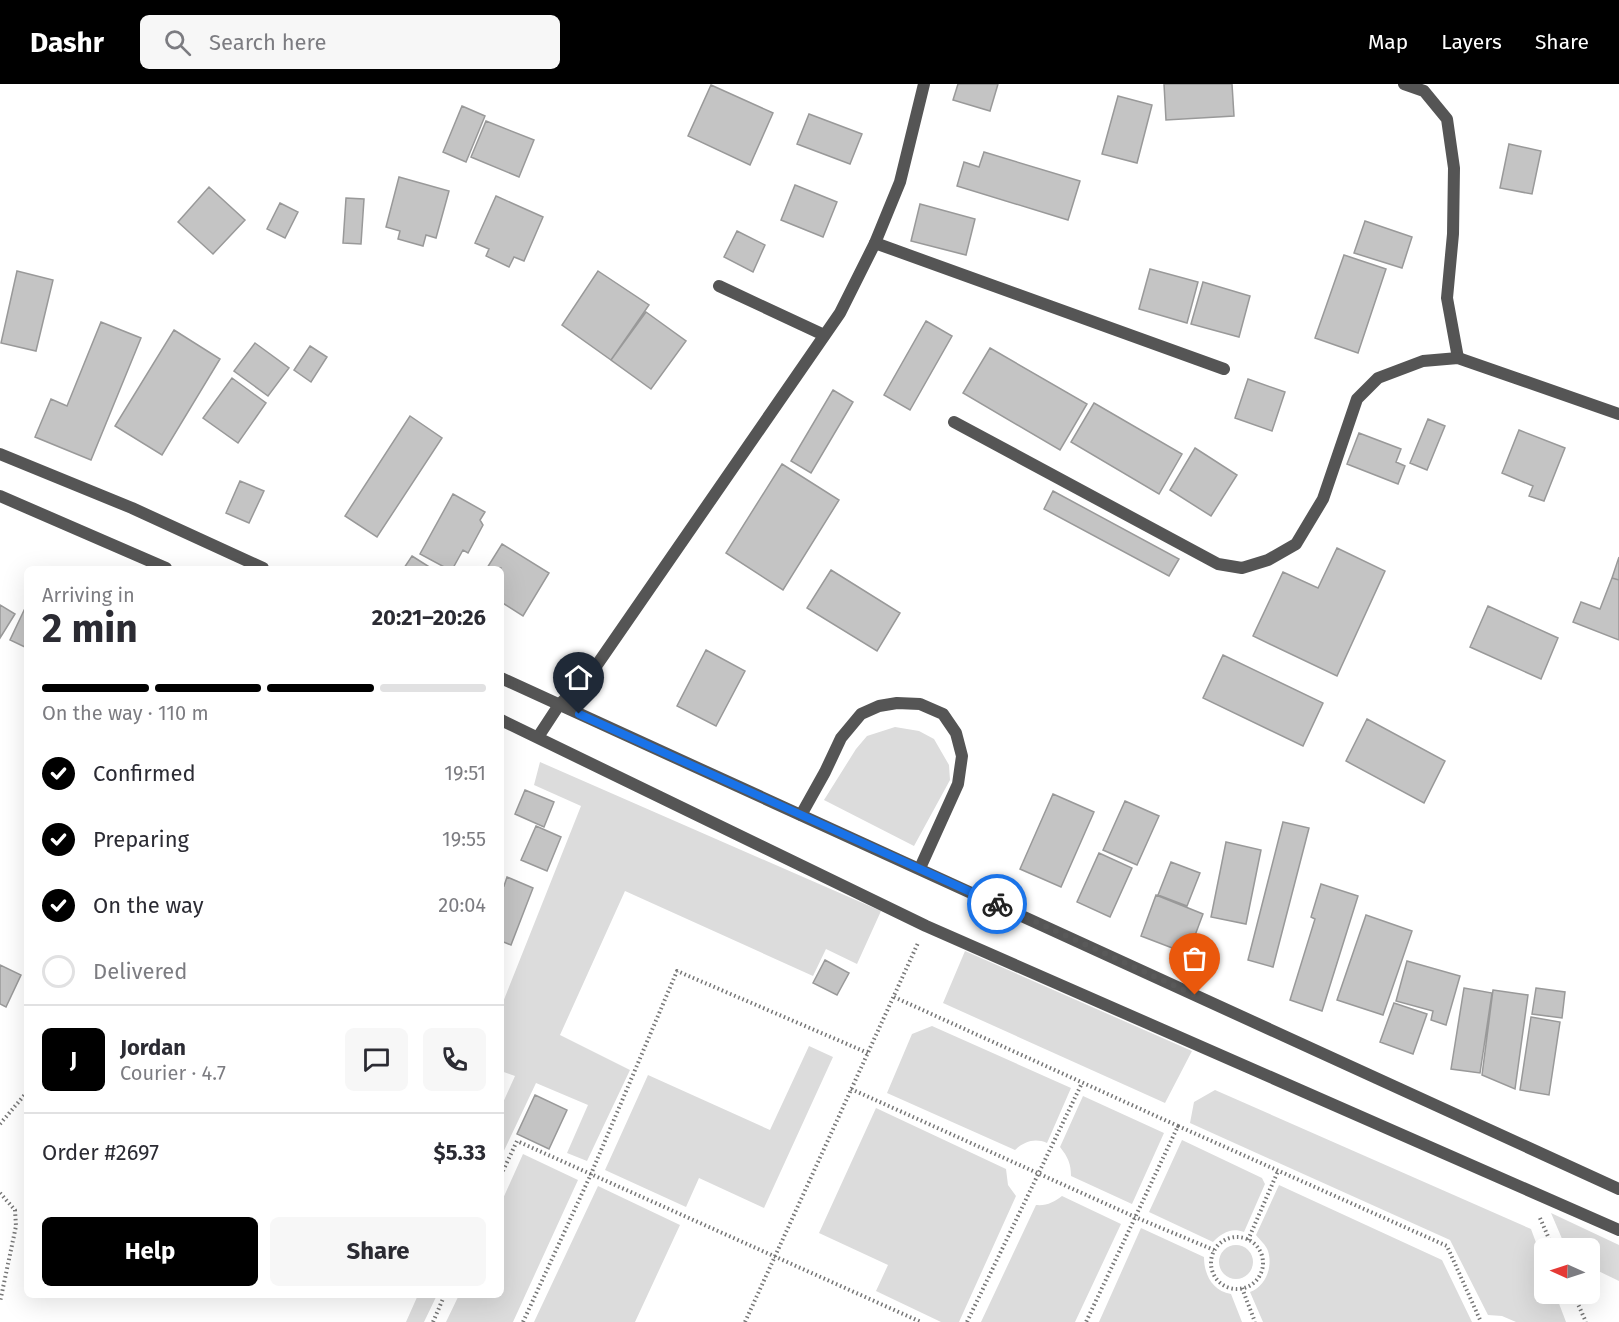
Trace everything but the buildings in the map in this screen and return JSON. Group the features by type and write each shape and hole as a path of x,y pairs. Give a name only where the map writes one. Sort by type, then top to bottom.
{"street":[{"path":"538,737 559,705 592,672 840,313 875,243 900,182 924,84"},
{"path":"1404,84 1424,91 1447,119 1454,168 1453,234 1447,298 1458,358"},
{"path":"875,243 1224,369"},
{"path":"719,286 824,335"},
{"path":"954,422 1218,564 1242,568 1268,560 1296,544 1323,499 1357,399 1378,378 1424,361 1458,358 1619,414"},
{"path":"0,454 132,508 259,566"},
{"path":"0,496 161,566"},
{"path":"504,679 1619,1189"},
{"path":"801,815 841,738 861,714 879,706 897,703 920,704 943,714 956,733 962,756 958,784 920,868"},
{"path":"504,721 926,926 1619,1230"}],"path":[{"path":"745,1322 926,926"},
{"path":"523,1322 591,1174 677,971 868,1053"},
{"path":"894,997 1447,1246 1481,1322"},
{"path":"967,1322 1082,1083"},
{"path":"851,1089 1135,1217 1214,1250"},
{"path":"0,1124 24,1096"},
{"path":"1086,1322 1178,1126"},
{"path":"504,1169 517,1141 921,1322"},
{"path":"1248,1240 1278,1171"},
{"path":"0,1193 15,1210 16,1226 0,1302"},
{"path":"1235,1237 1248,1240 1257,1248 1262,1264 1261,1272 1250,1285 1234,1289 1226,1286 1214,1275 1211,1258 1214,1250 1227,1239 1235,1237"},
{"path":"1242,1288 1255,1322"},
{"path":"432,1322 443,1298"},
{"path":"1578,1304 1586,1322"}],"shaded area":[{"path":"895,727 919,731 934,739 949,765 950,780 914,846 824,800 856,749 867,736"},
{"path":"540,762 881,911 857,964 826,949 813,976 625,891 560,1035 630,1070 587,1161 567,1153 588,1105 536,1083 504,1151 504,1100 515,1076 504,1072 504,999 581,806 534,785"},
{"path":"965,951 1192,1051 1165,1103 943,1003"},
{"path":"932,1026 1071,1088 1047,1143 1030,1141 1015,1150 887,1093 912,1034"},
{"path":"809,1046 833,1057 764,1208 699,1178 686,1207 605,1170 648,1075 770,1130"},
{"path":"1215,1090 1531,1229 1534,1238 1534,1304 1559,1304 1566,1322 1516,1322 1502,1316 1488,1315 1450,1240 1190,1123 1194,1102"},
{"path":"1083,1096 1164,1133 1132,1204 1071,1176 1068,1161 1060,1147"},
{"path":"876,1108 1006,1169 1008,1185 1016,1196 959,1322 941,1322 876,1291 888,1265 819,1233"},
{"path":"1182,1140 1262,1178 1265,1184 1244,1232 1235,1230 1227,1232 1213,1242 1149,1212"},
{"path":"523,1154 578,1180 513,1322 446,1322 458,1298 504,1298 504,1196"},
{"path":"1279,1185 1442,1260 1472,1322 1263,1322 1250,1292 1264,1281 1270,1263 1266,1247 1256,1235"},
{"path":"598,1186 680,1225 635,1322 534,1322"},
{"path":"1062,1196 1121,1224 1075,1322 981,1322 1036,1205 1050,1203"},
{"path":"1551,1213 1619,1245 1619,1281 1600,1272 1600,1238 1562,1238"},
{"path":"1141,1228 1204,1257 1210,1281 1219,1289 1231,1294 1242,1322 1099,1322"},
{"path":"1236,1245 1248,1250 1253,1262 1248,1274 1236,1279 1224,1274 1219,1262 1224,1250"},
{"path":"417,1298 436,1298 424,1322 406,1322"}],"way so far":[{"path":"997,904 1195,995"}],"route":[{"path":"579,714 997,904"}]}
